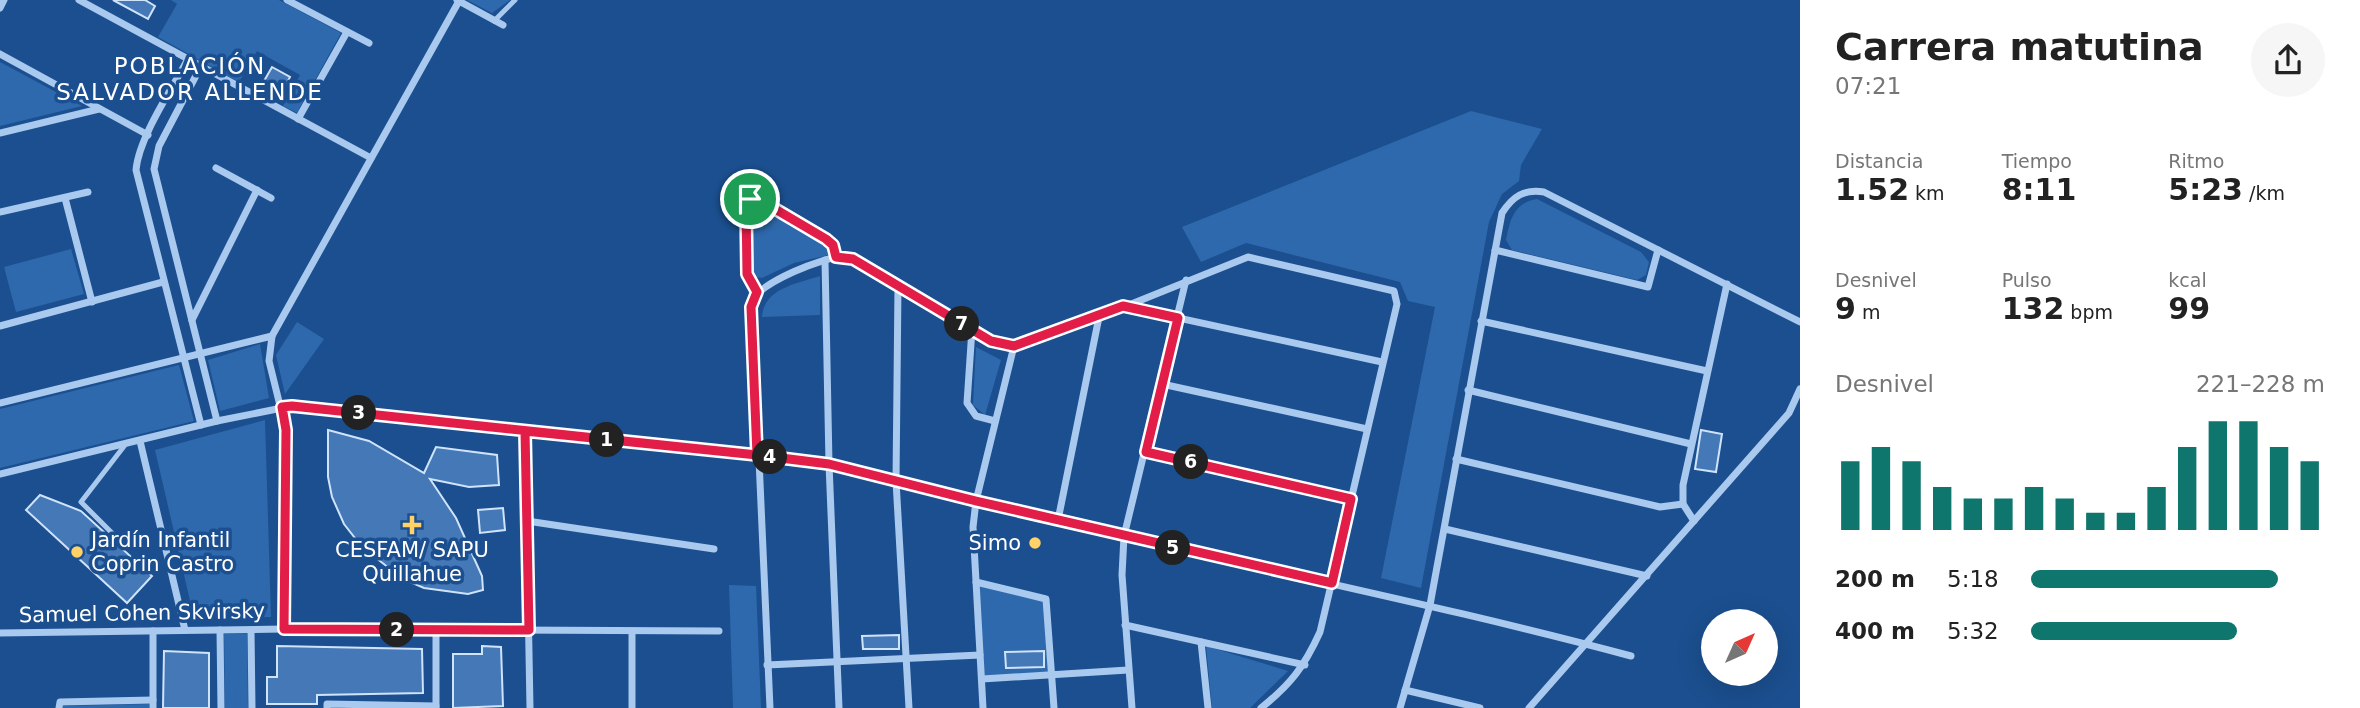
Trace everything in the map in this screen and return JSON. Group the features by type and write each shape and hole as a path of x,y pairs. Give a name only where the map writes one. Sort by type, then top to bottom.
{"street":[{"path":"0,8 5,0"},
{"path":"79,0 371,158"},
{"path":"95,8 99,0"},
{"path":"287,0 369,43"},
{"path":"284,629 286,430 269,361 272,336 458,1 503,25"},
{"path":"299,119 347,32"},
{"path":"0,54 148,135"},
{"path":"188,59 148,135 137,159 136,170 201,425"},
{"path":"201,66 159,146 154,169 217,421"},
{"path":"0,133 99,108"},
{"path":"216,168 271,198"},
{"path":"192,320 257,190"},
{"path":"1400,708 1430,605 1481,321 1503,213 1509,202 1527,191 1534,190 1558,198 1800,323"},
{"path":"0,212 89,192"},
{"path":"65,198 92,302"},
{"path":"757,292 747,274 746,205 750,199 760,200 826,239 833,245 836,257"},
{"path":"1495,250 1648,287 1658,250"},
{"path":"770,708 751,307 757,292 836,257 853,259 991,341 1014,346 1099,317 1243,258 1254,257 1394,291 1398,301 1320,632 1305,665 1284,689 1261,708"},
{"path":"825,260 829,464 839,708"},
{"path":"1132,708 1122,575 1124,536 1186,280"},
{"path":"0,326 163,282"},
{"path":"1694,521 1684,504 1691,444 1727,284"},
{"path":"898,286 896,481 909,708"},
{"path":"1123,306 1382,362"},
{"path":"1058,520 1099,317"},
{"path":"1481,321 1707,371"},
{"path":"972,329 967,404 976,416 995,421"},
{"path":"0,403 272,336"},
{"path":"983,708 973,527 976,501 1014,346"},
{"path":"1162,384 1367,429"},
{"path":"1529,708 1789,413 1800,389"},
{"path":"1468,390 1691,444"},
{"path":"0,474 282,407 757,455 829,464 1124,536 1430,605 1632,656"},
{"path":"525,431 530,708"},
{"path":"140,441 185,630"},
{"path":"1146,452 1351,499"},
{"path":"1456,459 1660,508 1684,504"},
{"path":"527,521 714,549"},
{"path":"1445,529 1647,576"},
{"path":"976,582 1046,599 1054,708"},
{"path":"1125,625 1305,665"},
{"name":"Samuel Cohen Skvirsky","path":"0,633 284,629 719,631"},
{"path":"220,630 221,708"},
{"path":"251,630 253,708"},
{"path":"327,706 436,707 436,630"},
{"path":"59,705 153,704 153,631"},
{"path":"632,631 632,708"},
{"path":"1201,642 1208,708"},
{"path":"768,665 980,655"},
{"path":"982,678 1128,670"},
{"path":"1405,690 1480,708"}],"lane":[{"path":"494,21 515,0"},
{"path":"119,540 81,502 125,445"}],"shaded area":[{"path":"171,0 279,0 341,33 297,113 283,106 300,75 257,51 239,82 158,37 177,4"},
{"path":"467,0 510,0 492,13"},
{"path":"0,62 82,106 0,126"},
{"path":"1471,111 1542,129 1521,165 1519,181 1502,194 1489,222 1421,588 1381,578 1435,307 1408,301 1400,282 1246,243 1201,262 1182,227"},
{"path":"1537,199 1641,252 1649,262 1646,275 1637,280 1512,250 1506,240 1514,213 1523,204"},
{"path":"760,206 830,247 833,254 794,263 762,278 755,277 751,272 753,208"},
{"path":"71,249 84,294 16,312 4,267"},
{"path":"820,276 820,315 762,317 764,307 775,293"},
{"path":"297,322 324,339 285,394 276,355"},
{"path":"260,344 269,398 220,411 208,360"},
{"path":"976,347 1001,360 985,415 973,405"},
{"path":"179,365 194,421 0,468 0,409"},
{"path":"265,420 271,617 194,618 155,450"},
{"path":"977,583 1045,600 1051,673 982,678"},
{"path":"729,585 756,586 761,708 733,708"},
{"path":"224,634 247,634 248,708 225,708"},
{"path":"1206,646 1288,671 1250,708 1212,708"},
{"path":"149,704 149,708 63,708 63,706"}],"building":[{"path":"113,0 145,0 155,6 148,19"},
{"path":"272,67 290,77 283,91 264,81"},
{"path":"328,430 369,441 424,473 436,447 497,455 499,485 469,487 430,479 456,518 482,576 483,590 468,594 424,588 403,579 362,547 344,524 332,497 328,477"},
{"path":"1701,430 1722,434 1716,472 1695,469"},
{"path":"40,495 81,511 152,576 127,603 26,510"},
{"path":"503,508 505,530 480,533 478,510"},
{"path":"899,635 899,649 863,649 862,636"},
{"path":"277,646 422,649 423,693 317,695 317,704 267,704 267,677 277,677"},
{"path":"482,646 501,647 503,706 453,708 453,654 482,654"},
{"path":"164,651 209,653 209,708 163,708"},
{"path":"1044,651 1044,667 1006,668 1005,652"}],"place":[{"name":"CESFAM/ SAPU Quillahue","path":"412,525"},
{"name":"Simo","path":"1035,543"},
{"name":"Jardín Infantil Coprin Castro","path":"77,552"}],"district":[{"name":"POBLACIÓN SALVADOR ALLENDE","path":"190,79"}],"route":[{"path":"750,199 746,205 747,274 749,282 757,292 753,296 751,307 757,455 525,431 529,630 284,629 286,430 282,407 292,406 757,455 829,464 1229,561 1332,583 1351,499 1146,452 1178,318 1123,306 1014,346 991,341 853,259 836,257 833,245 826,239 760,200 750,199"}]}
